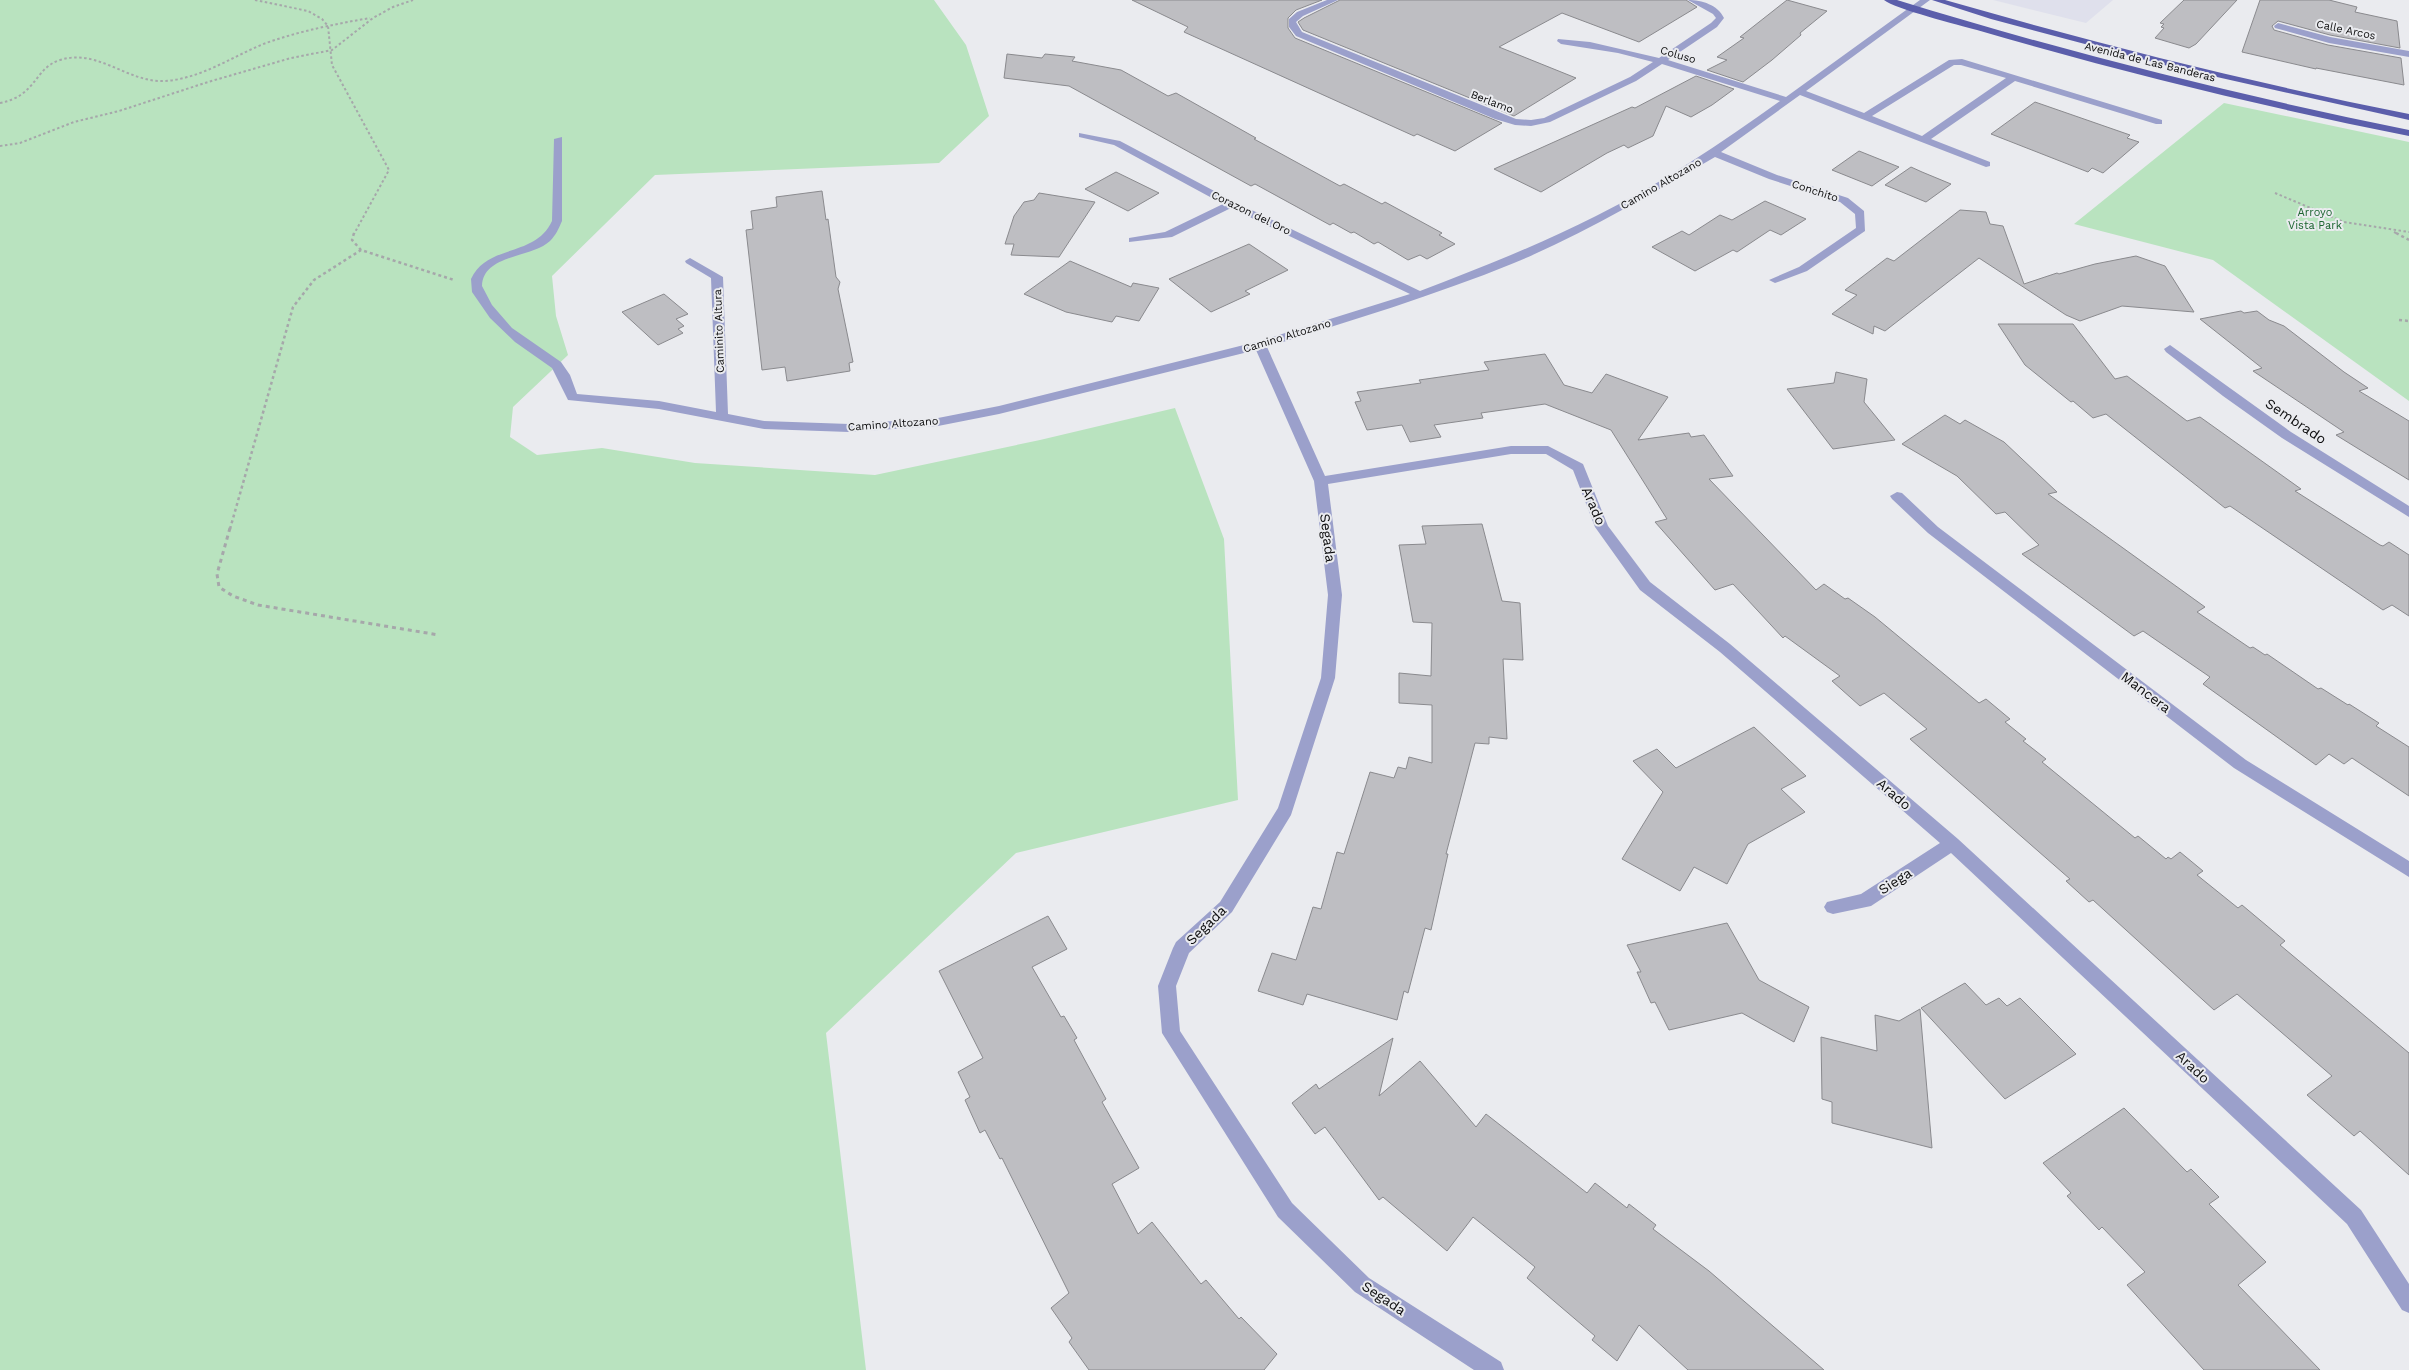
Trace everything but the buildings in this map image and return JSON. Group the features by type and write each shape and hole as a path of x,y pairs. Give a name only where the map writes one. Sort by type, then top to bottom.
{"main road":[{"name":"Avenida de Las Banderas","path":"1888,0 2123,69 2323,116 2409,133"},
{"name":"Avenida de Las Banderas","path":"1936,0 2123,54 2323,101 2409,117"}],"street":[{"name":"Berlamo","path":"1334,0 1300,14 1292,21 1293,28 1299,34 1498,117 1515,122 1531,123 1547,120 1633,80 1714,26 1720,18 1717,12 1692,0"},
{"name":"Camino Altozano","path":"476,286 484,302 518,339 560,368 572,397 659,405 764,425 849,428 938,422 999,410 1260,345 1420,295 1511,260 1601,218 1714,153 1926,0"},
{"name":"Calle Arcos","path":"2278,26 2329,40 2409,54"},
{"name":"Coluso","path":"1561,41 1594,45 1662,62 1786,100"},
{"path":"1864,117 1952,62 1962,62 2158,122"},
{"path":"1923,140 2013,78"},
{"path":"1798,91 1986,164"},
{"name":"Corazon del Oro","path":"1082,135 1117,143 1230,204 1420,295"},
{"path":"476,286 479,274 489,264 508,255 533,248 554,232 557,221 559,139"},
{"name":"Conchito","path":"1714,153 1773,177 1844,200 1860,214 1861,229 1803,269 1774,280"},
{"path":"1134,240 1168,235 1230,204"},
{"name":"Caminito Altura","path":"690,261 717,277 722,417"},
{"name":"Segada","path":"1260,345 1321,481 1335,594 1328,678 1285,810 1226,907 1182,948 1167,986 1171,1033 1285,1210 1362,1285 1493,1370"},
{"name":"Sembrado","path":"2170,349 2208,381 2363,485 2409,512"},
{"name":"Arado","path":"1321,481 1511,450 1548,450 1578,467 1602,526 1645,586 1725,648 1952,844 2354,1217 2409,1303"},
{"name":"Mancera","path":"1897,496 1933,530 2240,764 2409,870"},
{"name":"Siega","path":"1833,907 1865,900 1952,844"}],"path":[{"path":"255,0 308,11 322,19 328,26 332,50 332,65 389,170 381,191 354,228 352,240 361,250 417,270 476,286"},
{"path":"0,146 20,143 74,122 119,112 291,58 332,50 373,18 393,7 413,0"},
{"path":"0,103 23,97 58,60 75,57 107,64 152,82 175,80 268,43 328,26 373,18"},
{"path":"2275,193 2344,222 2392,231 2409,232"},
{"path":"2392,231 2409,240"},
{"path":"361,250 314,280 293,307 217,574 219,587 233,596 258,605 439,635"},
{"path":"2399,320 2409,321"}],"shaded area":[{"path":"1993,0 2113,0 2086,23"}],"green space":[{"path":"0,0 934,0 966,45 989,116 939,163 655,175 552,276 556,316 568,355 513,407 510,437 537,455 602,448 695,463 875,475 1040,440 1175,408 1224,539 1238,800 1016,853 826,1033 866,1370 0,1370"},
{"name":"Arroyo Vista Park","path":"2224,103 2409,142 2409,401 2213,260 2074,224"}]}
